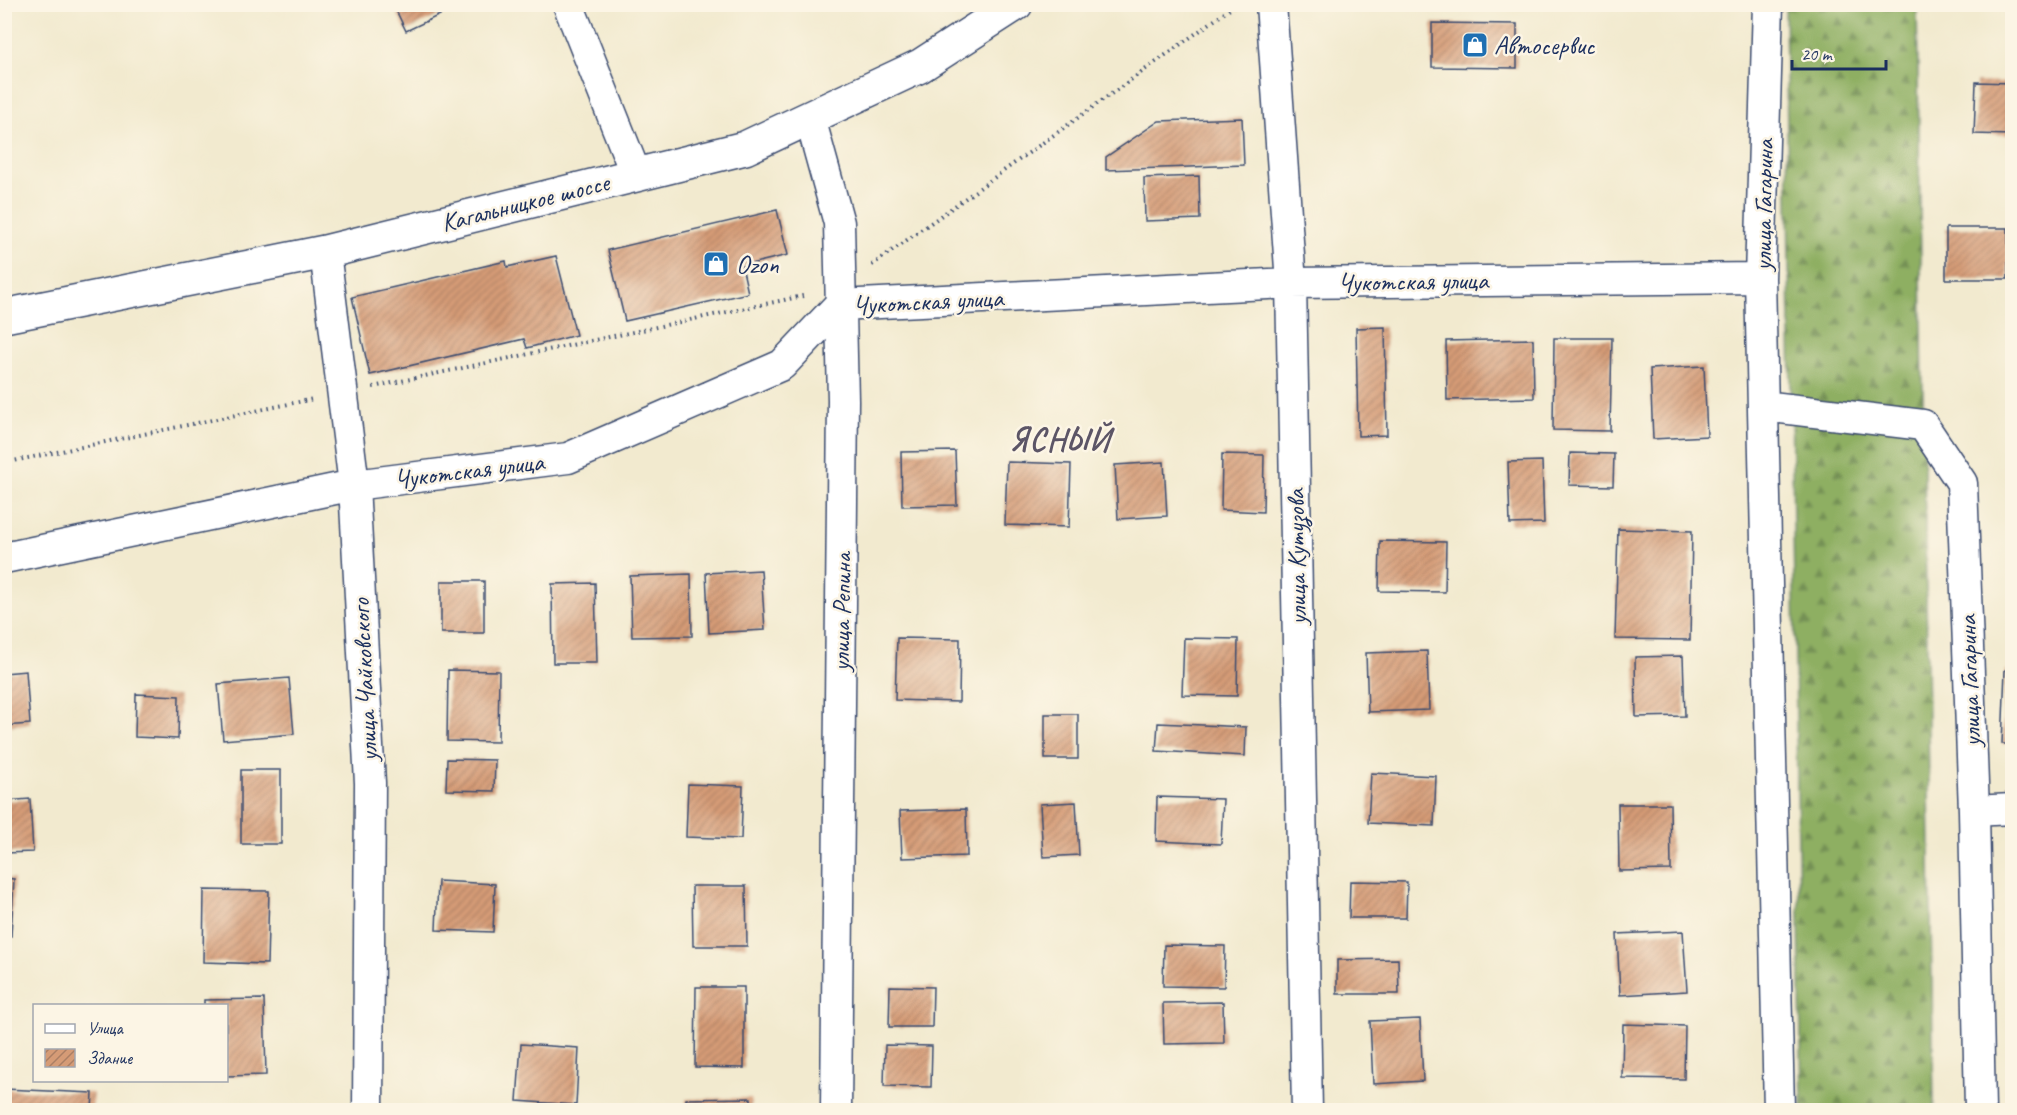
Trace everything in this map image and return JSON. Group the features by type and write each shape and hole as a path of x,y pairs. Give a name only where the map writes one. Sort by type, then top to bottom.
{"main road":[{"name":"Кагальницкое шоссе","path":"4,316 325,252 745,148 920,66 1016,4"}],"street":[{"path":"568,4 636,175"},
{"name":"улица Кутузова","path":"1271,4 1291,283 1307,1110"},
{"name":"улица Гагарина","path":"1768,4 1760,278 1779,1110"},
{"name":"улица Репина","path":"810,117 839,223 843,400 837,1110"},
{"name":"улица Чайковского","path":"325,252 354,485 370,783 368,1110"},
{"name":"Чукотская улица","path":"4,558 354,485 568,458 782,365 839,297 1291,283 1760,278"},
{"name":"улица Гагарина","path":"1763,406 1923,424 1962,483 1974,811 1980,1110"},
{"path":"1974,811 2013,809"}],"path":[{"path":"4,463 344,393 839,297 1237,4"}],"green space":[{"path":"1785,5 1917,5 1934,1110 1802,1110"}],"building":[{"path":"393,4 463,4 406,31"},
{"name":"Автосервис","path":"1432,23 1517,24 1517,68 1432,67"},
{"path":"1976,82 2012,83 2012,135 1974,134"},
{"path":"1242,118 1244,165 1106,170 1106,157 1159,121"},
{"path":"1199,176 1200,219 1145,221 1144,178"},
{"path":"777,210 788,255 742,266 748,293 625,321 608,250"},
{"path":"1946,228 2008,228 2008,279 1946,279"},
{"path":"556,256 576,335 527,348 524,339 370,375 352,297 506,261 507,267"},
{"path":"1385,327 1387,435 1358,436 1356,328"},
{"path":"1554,338 1612,338 1610,431 1553,430"},
{"path":"1533,339 1534,398 1447,400 1446,341"},
{"path":"1704,366 1707,436 1653,439 1650,369"},
{"path":"955,451 957,505 902,506 901,452"},
{"path":"1570,453 1614,454 1613,486 1569,485"},
{"path":"1222,454 1264,455 1263,512 1221,510"},
{"path":"1542,461 1544,523 1510,524 1508,462"},
{"path":"1007,462 1071,464 1069,527 1005,525"},
{"path":"1164,462 1167,516 1118,519 1115,465"},
{"path":"1618,529 1692,531 1690,640 1615,639"},
{"path":"1380,541 1446,542 1445,592 1379,591"},
{"path":"761,570 765,630 709,633 706,573"},
{"path":"691,574 692,636 632,637 630,576"},
{"path":"441,581 484,581 484,633 441,633"},
{"path":"595,583 597,663 553,663 552,584"},
{"path":"897,638 960,639 959,702 895,700"},
{"path":"1184,638 1238,639 1237,696 1182,695"},
{"path":"1427,651 1429,710 1368,712 1366,653"},
{"path":"1683,656 1685,716 1636,717 1635,657"},
{"path":"448,670 499,671 498,742 447,741"},
{"path":"2005,670 2012,670 2012,744 2002,744"},
{"path":"26,671 30,724 4,726 4,673"},
{"path":"289,678 294,734 223,740 218,684"},
{"path":"136,694 179,696 178,739 135,737"},
{"path":"1045,714 1078,714 1078,759 1045,759"},
{"path":"1158,723 1246,727 1245,756 1156,751"},
{"path":"447,759 495,760 494,791 446,790"},
{"path":"241,770 281,770 281,844 241,844"},
{"path":"1371,773 1436,776 1434,826 1368,823"},
{"path":"688,784 743,786 741,839 686,837"},
{"path":"1157,797 1223,799 1221,844 1156,841"},
{"path":"30,799 33,852 4,853 4,801"},
{"path":"1076,802 1079,855 1043,857 1040,804"},
{"path":"1618,804 1670,804 1671,870 1619,871"},
{"path":"966,809 967,856 902,858 900,811"},
{"path":"4,878 14,879 11,936 4,936"},
{"path":"438,881 495,884 493,932 436,930"},
{"path":"1350,881 1407,882 1406,918 1349,918"},
{"path":"692,886 746,886 747,946 693,946"},
{"path":"204,890 269,891 267,964 203,962"},
{"path":"1683,931 1687,991 1620,995 1617,934"},
{"path":"1164,945 1225,946 1224,987 1163,986"},
{"path":"1398,959 1399,994 1337,994 1337,960"},
{"path":"890,986 933,987 932,1027 889,1027"},
{"path":"696,987 744,987 744,1068 695,1067"},
{"path":"264,999 266,1075 228,1076 228,1004 204,1004 204,1000"},
{"path":"1223,1002 1224,1043 1164,1044 1163,1003"},
{"path":"1420,1019 1423,1081 1373,1084 1370,1021"},
{"path":"1623,1024 1685,1026 1684,1079 1622,1078"},
{"path":"521,1044 579,1048 576,1105 517,1101"},
{"path":"885,1045 932,1046 931,1087 884,1086"},
{"path":"4,1089 93,1093 92,1110 4,1110"},
{"path":"751,1098 751,1110 686,1110 686,1099"}],"place":[{"name":"Автосервис","path":"1475,45"},
{"name":"Ozon","path":"716,264"}],"district":[{"name":"ЯСНЫЙ","path":"1060,439"}]}
